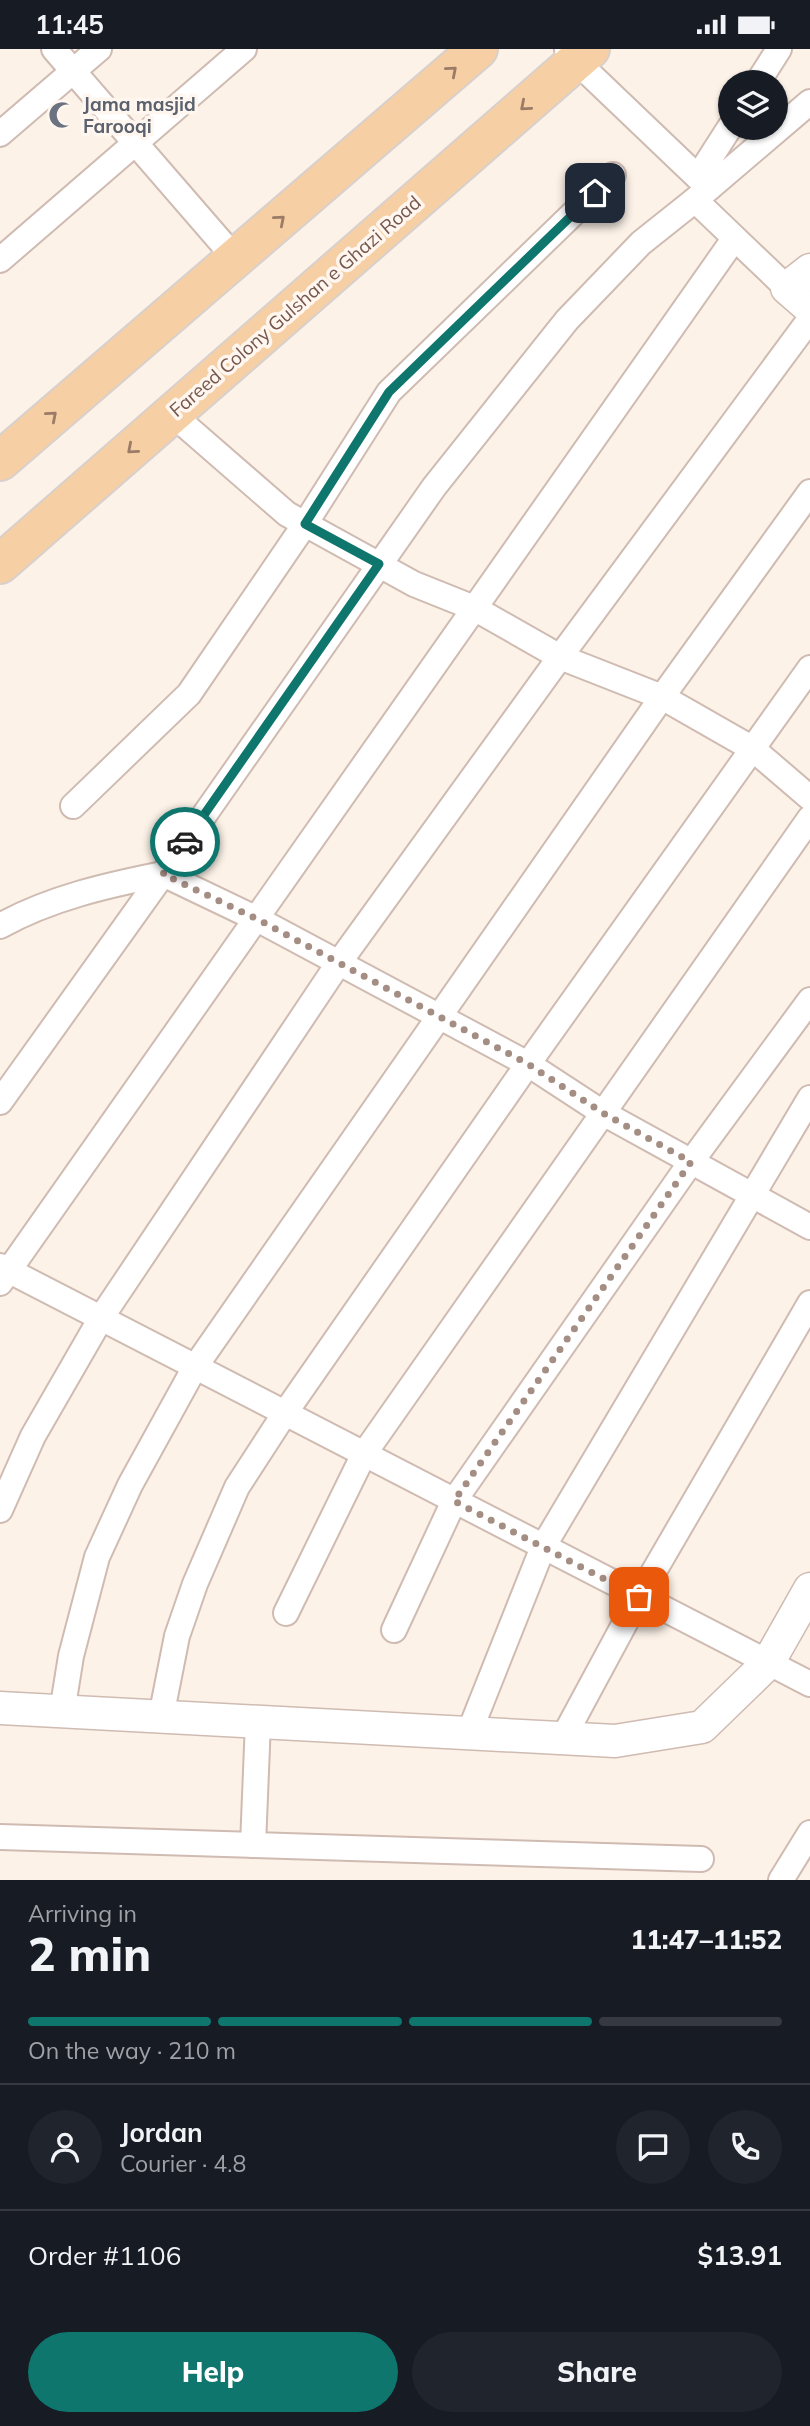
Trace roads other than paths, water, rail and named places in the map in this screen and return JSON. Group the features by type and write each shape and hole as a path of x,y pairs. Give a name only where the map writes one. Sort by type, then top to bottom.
{"main road":[{"path":"0,461 478,49"},
{"name":"Fareed Colony Gulshan e Ghazi Road","path":"0,564 578,53"}],"street":[{"path":"54,49 235,258"},
{"path":"0,134 99,49"},
{"path":"0,260 244,49"},
{"path":"766,70 779,49"},
{"path":"578,53 701,189 734,239 803,289"},
{"path":"0,1102 434,487 567,320 640,243 701,189 810,102"},
{"path":"701,189 724,140"},
{"path":"73,806 189,694 305,524 389,392 613,175"},
{"path":"734,239 257,919 3,1273 101,1318 810,1684"},
{"path":"0,1510 33,1436 101,1318 338,964 560,657 810,319"},
{"path":"172,414 287,514 414,584 474,608 560,657 662,697 753,749 810,798"},
{"path":"62,1712 71,1656 97,1557 130,1485 195,1367 662,697 810,492"},
{"path":"161,1717 177,1636 195,1584 237,1487 285,1413 528,1064 810,668"},
{"path":"286,1613 364,1454 810,818"},
{"path":"0,939 8,922 100,887 163,874 257,919 528,1064 603,1113 810,1227"},
{"path":"394,1630 454,1501 691,1162 810,1000"},
{"path":"469,1733 543,1547 810,1098"},
{"path":"563,1738 639,1597 810,1303"},
{"path":"0,1708 615,1741 702,1727 768,1663 810,1589"},
{"path":"253,1845 258,1722"},
{"path":"781,1880 810,1833"},
{"path":"0,1837 701,1859"}],"place":[{"name":"Jama masjid Farooqi","path":"62,115"}]}
